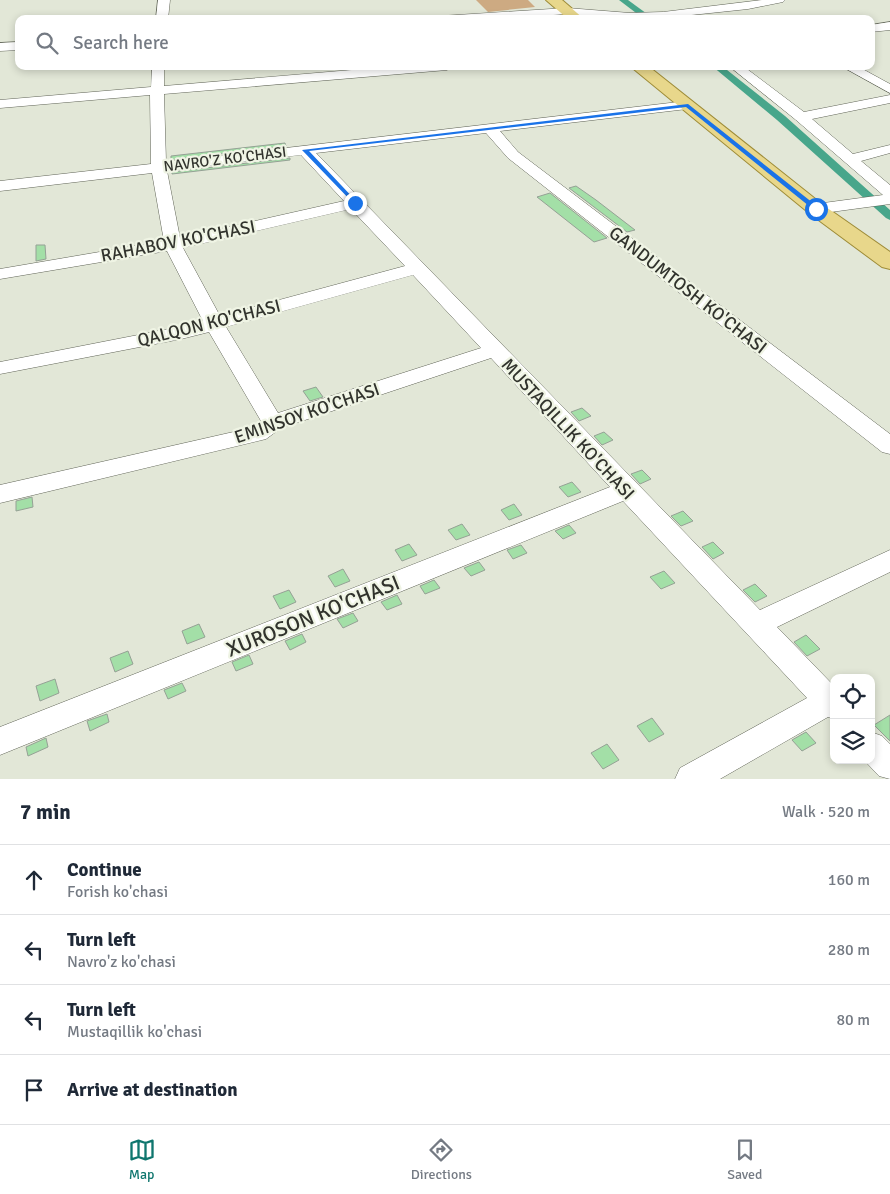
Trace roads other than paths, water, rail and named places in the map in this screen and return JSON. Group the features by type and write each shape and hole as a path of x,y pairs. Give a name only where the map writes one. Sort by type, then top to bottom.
{"main road":[{"path":"553,0 572,15"},
{"path":"643,70 816,209 890,262"}],"street":[{"path":"162,15 164,0"},
{"path":"681,15 779,0"},
{"path":"645,2 663,15"},
{"path":"875,28 890,26"},
{"path":"0,47 15,46"},
{"path":"158,70 159,167 173,245 214,324 273,422"},
{"path":"0,104 401,70"},
{"path":"740,70 801,116 890,193"},
{"path":"854,70 890,89"},
{"path":"801,116 890,99"},
{"name":"NAVRO'Z KO'CHASI","path":"0,186 688,106"},
{"name":"GANDUMTOSH KO'CHASI","path":"490,128 513,154 890,446"},
{"path":"850,159 890,149"},
{"name":"MUSTAQILLIK KO'CHASI","path":"304,150 626,490 758,624 830,703"},
{"path":"816,209 890,199"},
{"name":"RAHABOV KO'CHASI","path":"0,274 173,245 355,203"},
{"name":"QALQON KO'CHASI","path":"0,368 181,333 416,269"},
{"name":"EMINSOY KO'CHASI","path":"0,494 258,434 273,422 494,350"},
{"name":"XUROSON KO'CHASI","path":"0,741 626,490"},
{"path":"758,624 890,560"},
{"path":"691,779 830,705"},
{"path":"875,750 890,766"}],"waterway":[{"path":"623,0 644,15"},
{"path":"721,70 781,118 890,216"}]}
